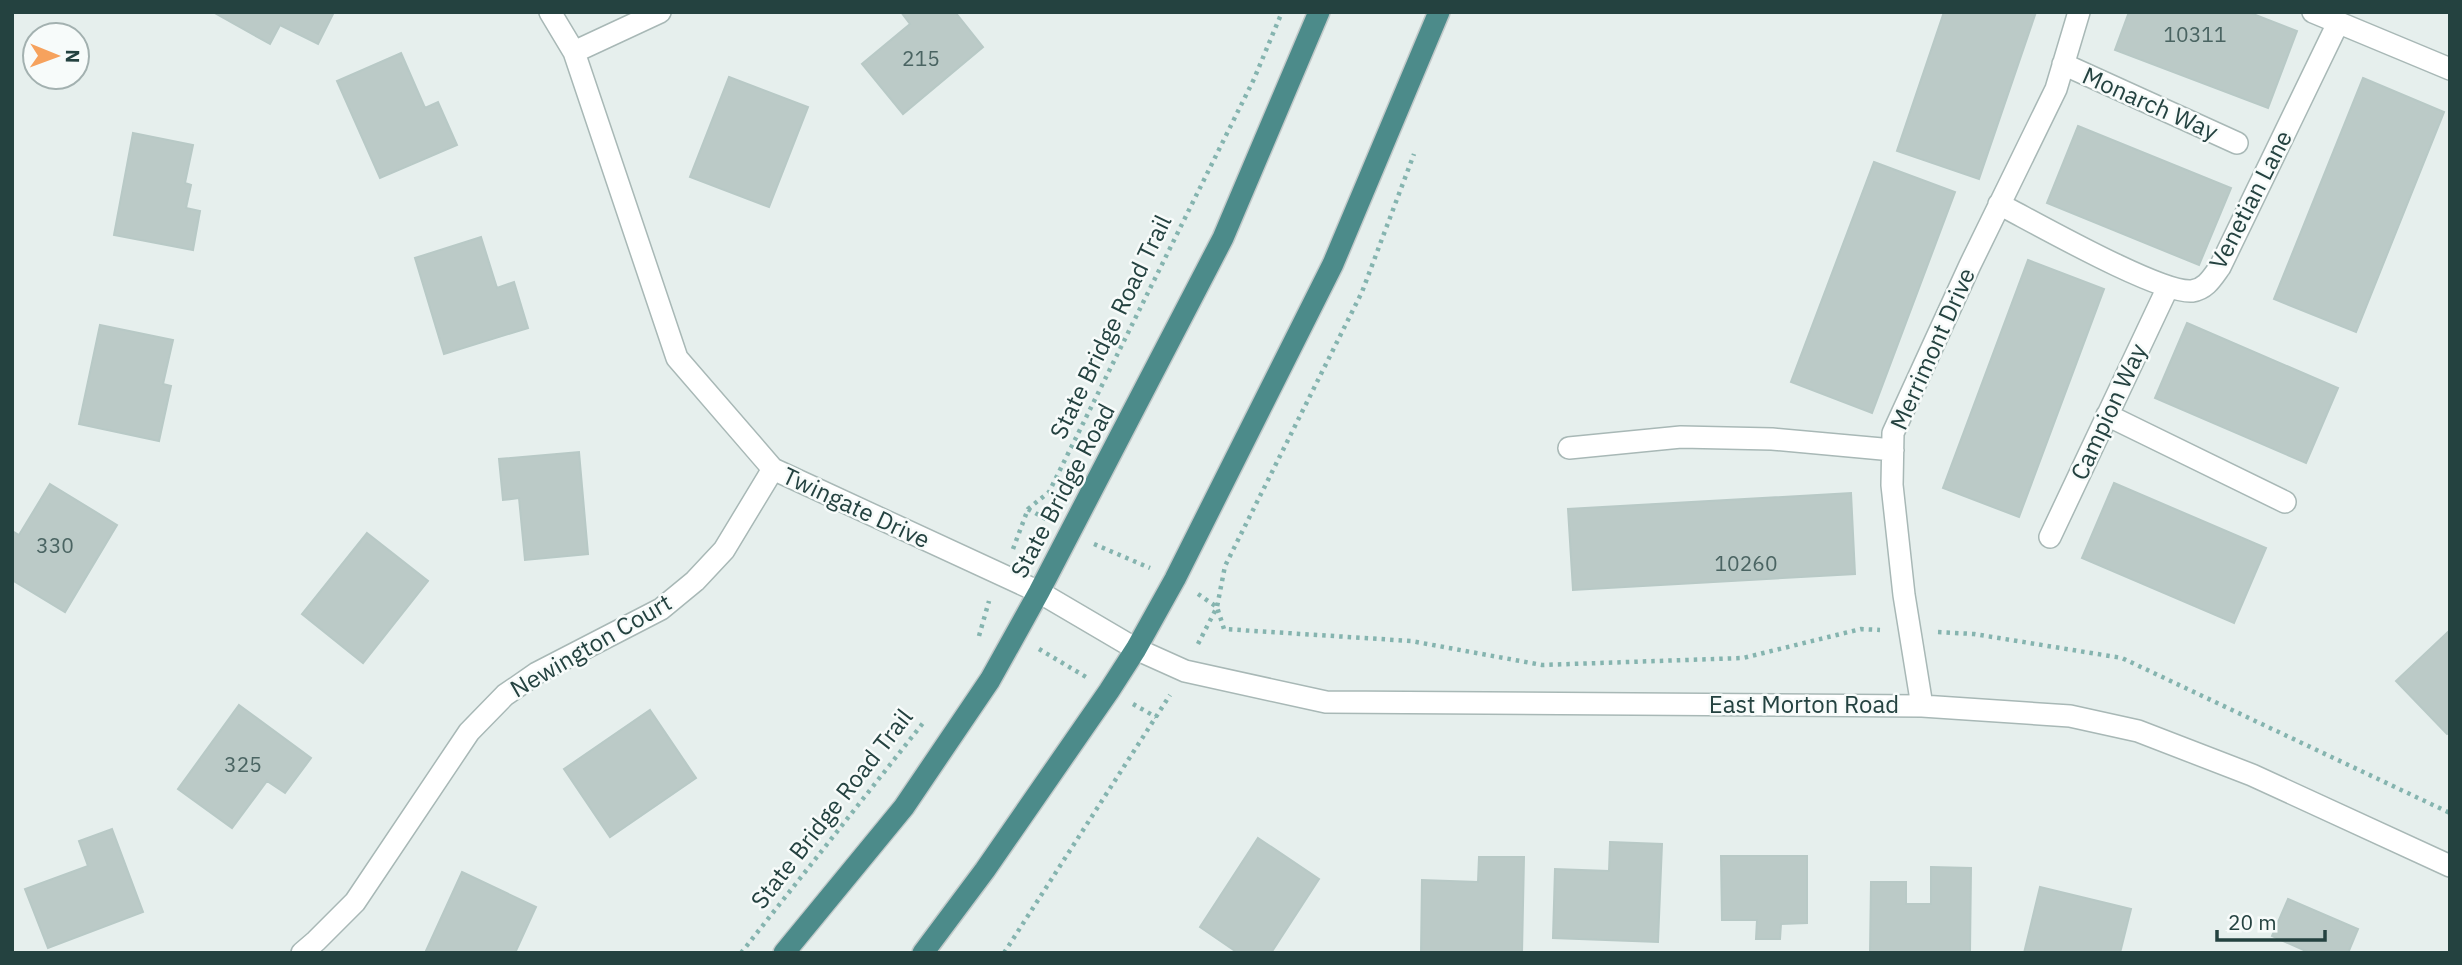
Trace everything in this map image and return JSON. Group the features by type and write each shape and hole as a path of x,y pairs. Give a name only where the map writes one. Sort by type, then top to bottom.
{"highway":[{"name":"State Bridge Road","path":"784,953 904,807 990,681 1223,239 1319,12"},
{"path":"923,953 985,870 1109,691 1175,579 1333,264 1439,12"}],"street":[{"name":"Twingate Drive","path":"550,12 575,52 677,358 773,469 1039,592 1136,649"},
{"path":"575,52 660,12"},
{"name":"Merrimont Drive","path":"1922,706 1909,631 1892,485 1893,433 1999,204 2056,89 2079,12"},
{"path":"2313,12 2450,69"},
{"name":"Venetian Lane","path":"1999,204 2124,268 2168,287 2191,291 2206,285 2220,267 2338,23"},
{"name":"Monarch Way","path":"2063,64 2237,144"},
{"name":"Campion Way","path":"2050,537 2168,287"},
{"path":"2107,415 2285,502"},
{"path":"1569,448 1681,437 1772,439 1893,450"},
{"name":"Newington Court","path":"302,953 355,902 469,732 505,695 537,673 661,609 695,581 724,550 773,469"},
{"name":"East Morton Road","path":"1136,649 1185,671 1326,702 1922,706 2070,716 2138,732 2252,775 2450,866"}],"path":[{"name":"State Bridge Road Trail","path":"979,639 986,607 1003,577 1028,509 1049,492 1254,79 1282,12"},
{"path":"1003,953 1185,671 1217,607 1225,566 1362,292 1415,152"},
{"path":"1028,509 1070,533 1175,579 1217,607 1224,629 1411,642 1542,665 1743,658 1861,629 1974,634 2122,658 2450,813"},
{"path":"982,621 1015,635 1156,717"},
{"name":"State Bridge Road Trail","path":"741,953 923,722"}],"building":[{"path":"213,12 334,12 318,44 280,25 270,44"},
{"path":"901,12 955,12 983,47 903,114 862,64 910,24"},
{"path":"1944,12 2036,12 1979,179 1897,151"},
{"path":"2129,12 2248,12 2297,31 2268,108 2115,50"},
{"path":"401,53 425,108 438,102 457,145 380,178 337,81"},
{"path":"729,77 808,107 769,207 690,177"},
{"path":"2363,78 2444,112 2356,332 2274,299"},
{"path":"2078,126 2231,188 2199,265 2047,203"},
{"path":"133,133 193,145 185,183 191,185 186,208 200,211 193,250 114,235"},
{"path":"1874,162 1955,192 1872,413 1791,382"},
{"path":"481,237 497,288 514,282 528,328 444,354 415,258"},
{"path":"2028,260 2104,289 2019,517 1943,488"},
{"path":"2187,323 2338,388 2306,463 2155,398"},
{"path":"100,325 173,340 163,384 171,386 159,441 79,424"},
{"path":"579,452 588,554 525,560 519,498 503,500 499,459"},
{"path":"2114,483 2266,548 2234,623 2082,558"},
{"path":"50,484 117,525 65,612 12,580 12,531 19,535"},
{"path":"1851,493 1855,574 1573,590 1568,509"},
{"path":"367,533 428,581 363,663 302,614"},
{"path":"2450,630 2450,732 2447,734 2396,681"},
{"path":"239,705 311,758 285,793 267,781 232,828 178,789"},
{"path":"650,710 696,778 610,837 564,769"},
{"path":"112,829 143,912 48,948 25,889 88,866 79,841"},
{"path":"1258,838 1319,879 1271,953 1238,953 1200,927"},
{"path":"1610,842 1662,844 1658,942 1553,938 1555,869 1609,871"},
{"path":"1721,856 1807,856 1807,923 1781,924 1780,939 1756,939 1757,920 1722,920"},
{"path":"1479,857 1524,857 1522,953 1421,953 1422,880 1478,882"},
{"path":"1931,867 1971,868 1970,953 1870,953 1871,882 1906,882 1906,904 1931,904"},
{"path":"462,872 536,907 515,953 425,953"},
{"path":"2040,887 2131,909 2120,953 2024,953"},
{"path":"2288,899 2358,929 2348,953 2305,953 2306,951 2272,936"}]}
